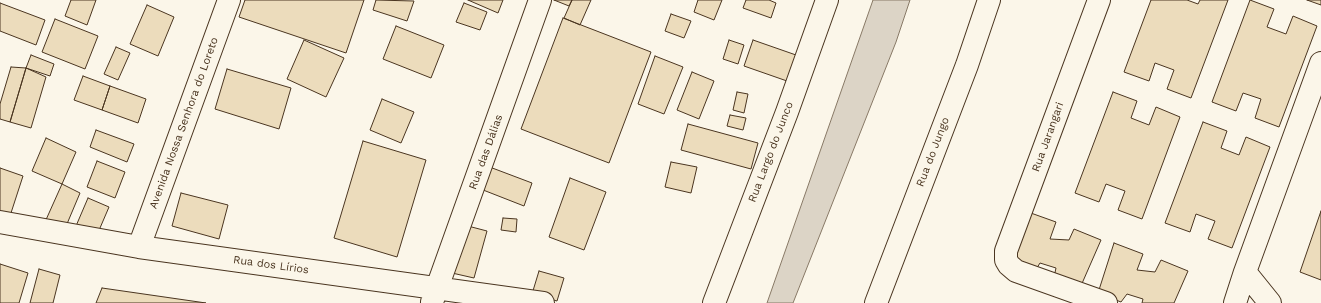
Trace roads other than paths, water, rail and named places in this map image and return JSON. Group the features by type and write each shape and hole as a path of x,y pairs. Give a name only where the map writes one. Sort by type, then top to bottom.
{"street":[{"name":"Avenida Nossa Senhora do Loreto","path":"139,247 229,0"},
{"name":"Rua das Dálias","path":"434,296 540,0"},
{"name":"Rua Largo do Junco","path":"714,303 787,112 827,0"},
{"name":"Rua do Jungo","path":"876,303 967,65 989,0"},
{"name":"Rua Jarangari","path":"1099,0 1006,251 1006,260 1016,271 1106,303"},
{"path":"1235,303 1321,63"},
{"name":"Rua dos Lírios","path":"0,222 139,247 434,296 543,303"},
{"path":"1245,272 1270,303"}]}
